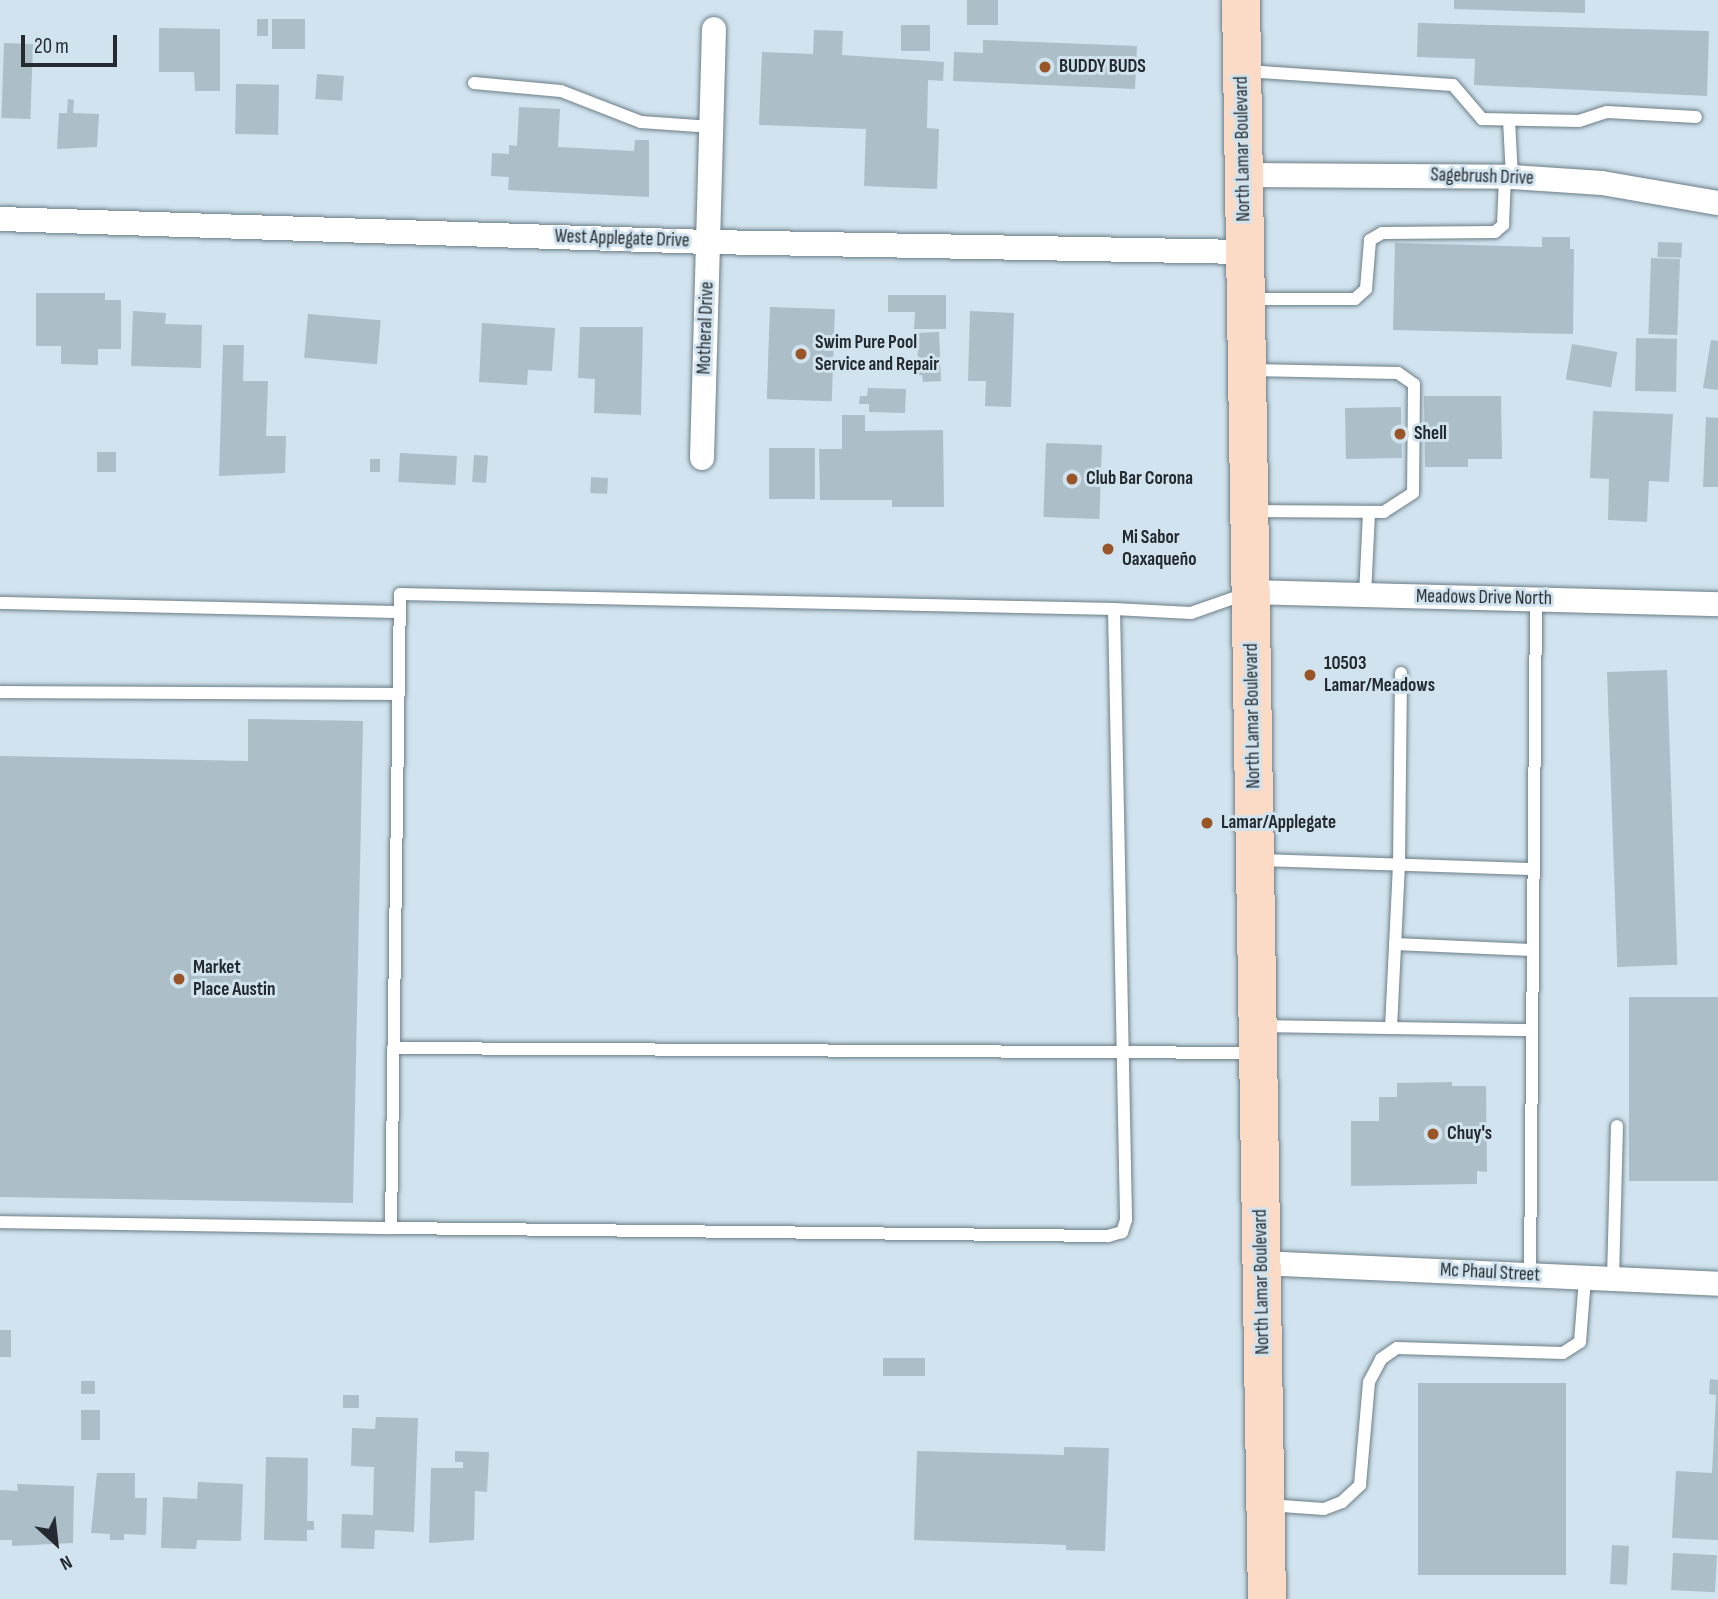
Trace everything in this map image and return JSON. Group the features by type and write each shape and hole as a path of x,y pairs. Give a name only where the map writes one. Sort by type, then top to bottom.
{"main road":[{"name":"North Lamar Boulevard","path":"1241,0 1267,1599"}],"street":[{"name":"Motheral Drive","path":"702,458 715,29"},
{"name":"Sagebrush Drive","path":"1244,175 1509,177 1602,183 1718,203"},
{"name":"West Applegate Drive","path":"0,219 709,242 1245,252"},
{"name":"Meadows Drive North","path":"1250,592 1718,604"},
{"name":"Mc Phaul Street","path":"1261,1263 1718,1284"}],"lane":[{"path":"1242,71 1453,85 1482,119 1579,121 1607,112 1696,117"},
{"path":"474,83 561,90 640,122 712,127"},
{"path":"1246,299 1355,299 1366,289 1370,240 1382,233 1495,232 1503,225 1509,177 1509,120"},
{"path":"1247,370 1398,373 1413,384 1413,493 1384,512 1249,511"},
{"path":"1365,595 1369,512"},
{"path":"391,1228 401,594 1114,609 1191,614 1250,592"},
{"path":"1530,1275 1531,869 1536,599"},
{"path":"0,603 400,612"},
{"path":"0,1223 1108,1236 1122,1232 1126,1220 1114,609"},
{"path":"1391,1028 1399,865 1401,673"},
{"path":"0,692 399,694"},
{"path":"1255,860 1531,869"},
{"path":"1395,944 1531,950"},
{"path":"393,1048 1123,1050 1391,1028 1531,1030"},
{"path":"1613,1279 1617,1126"},
{"path":"1265,1505 1324,1509 1342,1502 1360,1485 1369,1382 1381,1359 1396,1348 1563,1353 1580,1342 1585,1278"}],"building":[{"path":"967,0 998,0 998,25 967,25"},
{"path":"1454,0 1585,0 1585,13 1454,9"},
{"path":"257,19 268,19 268,36 257,36"},
{"path":"272,19 305,19 305,49 272,49"},
{"path":"1418,23 1709,31 1707,96 1474,85 1475,59 1417,57"},
{"path":"901,25 930,25 930,51 901,51"},
{"path":"159,28 220,29 220,91 195,91 194,72 159,72"},
{"path":"814,30 843,31 842,55 944,62 943,81 928,80 927,128 939,129 937,189 864,186 866,129 759,125 762,52 813,54"},
{"name":"BUDDY BUDS","path":"983,40 1137,46 1135,89 953,81 954,52 983,53"},
{"path":"4,43 33,44 30,119 1,118"},
{"path":"317,74 344,76 342,101 315,99"},
{"path":"236,84 279,85 278,135 235,134"},
{"path":"68,99 74,100 73,113 99,114 97,147 57,149 59,113 67,113"},
{"path":"519,107 560,109 558,147 634,151 635,140 649,140 649,197 508,190 509,177 491,176 492,153 509,154 509,145 517,146"},
{"path":"1542,237 1570,237 1570,249 1574,249 1573,334 1393,330 1395,243 1542,247"},
{"path":"1658,242 1682,243 1681,258 1657,257"},
{"path":"1651,258 1680,259 1677,335 1648,334"},
{"path":"36,293 105,293 105,300 121,300 121,349 98,349 98,365 61,364 61,346 36,346"},
{"path":"888,295 946,295 946,329 914,329 915,312 888,312"},
{"name":"Swim Pure Pool Service and Repair","path":"770,307 835,309 832,401 767,399"},
{"path":"133,311 166,313 165,324 202,325 201,368 131,366"},
{"path":"970,311 1014,313 1011,407 985,406 986,381 968,381"},
{"path":"308,314 381,320 377,364 304,358"},
{"path":"482,323 555,328 552,371 528,370 527,385 479,382"},
{"path":"580,327 643,327 641,415 594,413 595,379 578,378"},
{"path":"939,332 941,381 923,382 922,375 912,376 911,362 918,361 917,333"},
{"path":"1636,338 1677,339 1676,392 1635,391"},
{"path":"1711,340 1718,341 1718,390 1703,388"},
{"path":"1572,344 1617,352 1611,387 1566,379"},
{"path":"223,345 244,345 243,381 268,381 266,436 286,436 285,473 219,476"},
{"path":"868,388 906,389 905,413 869,412 869,404 859,404 860,396 867,396"},
{"path":"1424,396 1501,396 1502,459 1468,459 1468,467 1425,467"},
{"path":"1401,407 1402,458 1346,459 1345,408"},
{"path":"1593,411 1673,414 1669,482 1649,481 1647,522 1608,520 1609,479 1590,478"},
{"path":"842,415 865,415 865,431 943,430 944,507 892,507 892,500 820,500 819,449 842,449"},
{"path":"1706,417 1718,418 1718,487 1703,487"},
{"name":"Club Bar Corona","path":"1046,443 1102,445 1099,519 1043,517"},
{"path":"769,448 815,448 815,499 769,499"},
{"path":"97,452 116,452 116,472 97,472"},
{"path":"400,453 457,456 455,485 398,482"},
{"path":"474,455 488,456 486,483 472,482"},
{"path":"370,459 380,459 380,472 370,472"},
{"path":"591,477 608,478 607,494 590,493"},
{"path":"1667,670 1677,965 1617,967 1607,672"},
{"name":"Market Place Austin","path":"248,719 363,721 353,1203 0,1197 0,756 248,761"},
{"path":"1629,997 1718,997 1718,1181 1629,1181"},
{"path":"1452,1082 1452,1086 1486,1086 1487,1172 1477,1171 1477,1184 1351,1186 1351,1121 1379,1121 1379,1097 1397,1097 1397,1083"},
{"path":"0,1330 11,1330 11,1357 0,1357"},
{"path":"883,1358 925,1358 925,1376 883,1376"},
{"path":"1710,1379 1718,1380 1718,1540 1672,1538 1676,1471 1712,1473 1716,1395 1709,1394"},
{"path":"81,1381 95,1381 95,1394 81,1394"},
{"path":"1418,1383 1566,1383 1566,1575 1418,1575"},
{"path":"343,1395 359,1395 359,1408 343,1408"},
{"path":"81,1410 100,1410 100,1440 81,1440"},
{"path":"376,1417 418,1418 414,1532 375,1530 374,1549 341,1548 342,1514 373,1515 374,1467 351,1466 352,1428 375,1429"},
{"path":"1064,1447 1109,1448 1105,1551 1066,1550 1066,1545 914,1540 917,1451 1064,1455"},
{"path":"455,1451 489,1452 487,1492 475,1491 474,1540 429,1543 431,1468 463,1468 463,1462 455,1462"},
{"path":"266,1457 308,1458 307,1521 314,1521 314,1530 307,1530 307,1541 264,1540"},
{"path":"97,1473 135,1473 135,1498 147,1498 146,1535 124,1534 124,1540 110,1540 110,1534 91,1533"},
{"path":"198,1482 243,1484 241,1541 197,1540 196,1549 161,1548 163,1497 197,1499"},
{"path":"17,1484 74,1486 73,1543 12,1546 12,1540 0,1540 0,1490 18,1491"},
{"path":"1612,1545 1629,1546 1627,1585 1610,1584"},
{"path":"1673,1553 1717,1555 1715,1592 1671,1590"}],"place":[{"name":"BUDDY BUDS","path":"1045,67"},
{"name":"Swim Pure Pool Service and Repair","path":"801,354"},
{"name":"Shell","path":"1400,434"},
{"name":"Club Bar Corona","path":"1072,479"},
{"name":"Mi Sabor Oaxaqueño","path":"1108,549"},
{"name":"10503 Lamar/Meadows","path":"1310,675"},
{"name":"Lamar/Applegate","path":"1207,823"},
{"name":"Market Place Austin","path":"179,979"},
{"name":"Chuy's","path":"1433,1134"}]}
